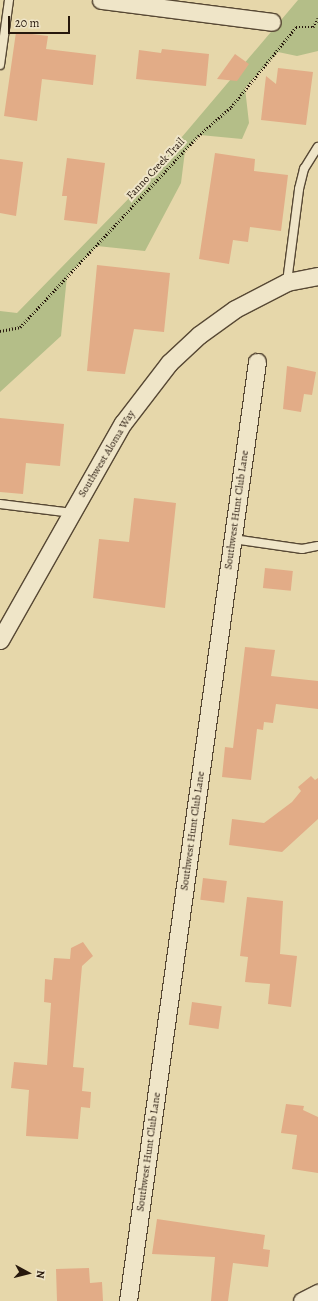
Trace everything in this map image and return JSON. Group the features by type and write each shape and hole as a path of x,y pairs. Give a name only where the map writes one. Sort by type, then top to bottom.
{"street":[{"path":"101,0 272,22"},
{"name":"Southwest Aloma Way","path":"0,640 123,423 169,363 222,317 287,282 318,276"},
{"name":"Southwest Hunt Club Lane","path":"128,1301 257,362"},
{"path":"302,1301 318,1293"}],"lane":[{"path":"0,65 9,0"},
{"path":"287,282 299,189 304,169 318,147"},
{"path":"0,504 72,513"},
{"path":"233,539 302,549 318,546"}],"path":[{"name":"Fanno Creek Trail","path":"0,332 20,327 192,142 231,107 296,27 313,27 318,18"}],"green space":[{"path":"298,0 318,0 318,51 297,56 278,52 245,88 249,123 242,139 200,135 185,151 181,183 145,251 97,246 67,276 61,336 0,392 0,311 17,313 137,190"}],"building":[{"path":"16,32 48,36 46,49 96,55 93,85 42,79 37,121 4,116"},
{"path":"162,49 209,54 206,86 136,79 139,50 161,53"},
{"path":"235,54 249,64 237,81 217,79"},
{"path":"278,68 313,72 306,125 261,120 266,76 276,84"},
{"path":"215,153 255,159 254,171 288,175 281,231 250,227 248,242 233,240 229,264 199,259"},
{"path":"67,158 105,163 97,224 64,220 67,196 62,196"},
{"path":"0,159 23,162 16,216 0,213"},
{"path":"97,265 170,273 164,332 134,329 125,374 87,371"},
{"path":"287,366 316,372 312,395 304,394 301,412 283,409"},
{"path":"0,418 64,424 60,466 26,463 23,494 0,492"},
{"path":"134,498 176,503 165,608 93,598 99,539 129,542"},
{"path":"265,568 293,571 291,591 263,588"},
{"path":"245,647 275,650 271,676 318,681 318,709 276,704 273,723 264,722 263,730 257,729 251,780 222,777 225,747 233,748"},
{"path":"311,776 315,780 318,778 318,819 282,852 229,845 232,819 264,823 292,802 301,791 298,787"},
{"path":"203,878 227,881 224,903 200,900"},
{"path":"247,897 283,901 280,954 297,956 291,1007 268,1004 270,984 245,982 248,957 240,956"},
{"path":"83,942 93,956 82,966 73,1067 84,1068 82,1091 91,1092 90,1108 81,1107 78,1139 26,1136 29,1090 11,1088 14,1062 47,1065 51,1003 44,1002 45,979 52,980 54,958 70,959 71,948"},
{"path":"192,1002 222,1006 219,1029 189,1025"},
{"path":"286,1104 304,1106 303,1110 318,1117 318,1173 292,1169 297,1135 281,1133"},
{"path":"157,1219 265,1235 263,1249 270,1250 268,1267 233,1263 228,1301 211,1301 215,1257 152,1254"},
{"path":"89,1268 90,1283 102,1282 103,1301 57,1301 56,1269"}]}
